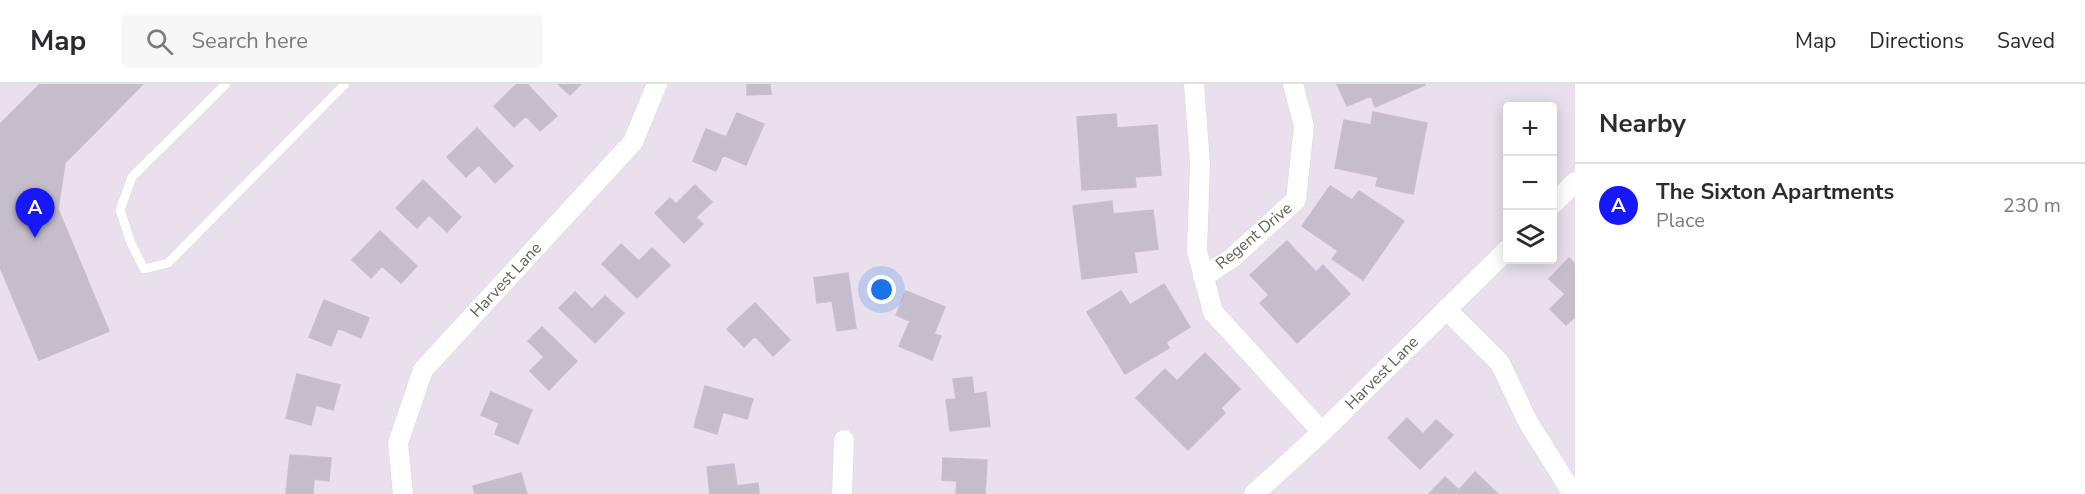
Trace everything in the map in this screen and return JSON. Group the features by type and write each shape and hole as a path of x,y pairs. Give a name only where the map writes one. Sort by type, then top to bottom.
{"street":[{"name":"Harvest Lane","path":"403,494 398,443 423,370 633,142 657,84"},
{"name":"Regent Drive","path":"1194,84 1200,164 1197,251 1213,312 1322,432"},
{"name":"Regent Drive","path":"1203,277 1232,258 1296,200 1304,126 1293,84"},
{"path":"1557,200 1575,182"},
{"name":"Harvest Lane","path":"1254,494 1322,432 1503,254"},
{"path":"1446,309 1500,363 1528,422 1573,494"},
{"path":"843,494 844,440"}],"lane":[{"path":"226,84 132,177 120,210 131,243 144,269 168,263 345,84"}],"building":[{"path":"40,84 143,84 65,163 58,209 109,331 39,360 0,267 0,124"},
{"path":"517,84 527,84 557,116 540,131 526,116 514,127 494,106"},
{"path":"558,84 581,84 570,95"},
{"path":"747,84 770,84 771,94 747,95"},
{"path":"1337,84 1425,85 1375,107 1371,96 1347,106"},
{"path":"1373,112 1427,123 1413,194 1376,186 1378,177 1335,168 1344,120 1371,125"},
{"path":"737,113 764,124 746,165 723,155 716,171 693,161 706,129 726,137"},
{"path":"1116,114 1117,128 1157,125 1161,175 1135,177 1136,187 1082,190 1077,117"},
{"path":"477,128 513,166 495,183 479,165 466,177 447,157"},
{"path":"423,180 461,217 447,232 429,215 417,228 396,208"},
{"path":"695,185 712,202 696,217 703,224 684,243 655,213 670,198 676,204"},
{"path":"1330,186 1352,200 1359,191 1404,221 1363,280 1332,259 1338,251 1302,226"},
{"path":"1112,201 1113,214 1153,210 1158,249 1134,252 1137,272 1082,279 1073,206"},
{"path":"380,231 417,266 401,283 382,266 371,278 352,260"},
{"path":"1287,241 1316,272 1323,265 1350,294 1297,343 1260,303 1269,295 1250,275"},
{"path":"621,244 639,261 652,248 670,265 637,298 602,264"},
{"path":"1569,258 1575,264 1575,317 1566,325 1550,309 1565,294 1549,279"},
{"path":"848,273 856,328 837,331 832,301 817,303 814,278"},
{"path":"1164,284 1190,327 1166,342 1169,348 1125,374 1087,312 1121,291 1130,305"},
{"path":"906,291 945,307 934,334 941,336 932,360 899,346 910,321 896,315"},
{"path":"575,292 592,309 605,296 624,313 595,343 559,308"},
{"path":"324,300 369,318 361,338 338,328 331,346 309,337"},
{"path":"755,303 790,340 773,356 755,336 744,347 727,329"},
{"path":"542,327 577,361 549,390 530,371 544,357 528,341"},
{"path":"1205,353 1240,389 1221,408 1225,413 1188,450 1136,398 1165,369 1177,381"},
{"path":"297,374 340,385 333,410 316,405 311,425 286,418"},
{"path":"972,377 974,394 986,392 990,426 950,431 946,400 956,399 953,379"},
{"path":"705,386 753,399 747,419 723,412 717,434 694,427"},
{"path":"491,392 532,410 518,444 495,434 499,423 481,415"},
{"path":"1407,418 1423,434 1436,420 1453,435 1420,469 1388,438"},
{"path":"290,455 331,458 329,481 314,479 313,494 286,494"},
{"path":"943,458 987,460 985,494 956,494 957,481 942,480"},
{"path":"734,464 737,486 758,483 759,494 710,494 707,467"},
{"path":"1475,472 1498,494 1429,494 1445,477 1459,490"},
{"path":"521,473 527,494 475,494 473,486"}],"place":[{"name":"The Sixton Apartments","path":"35,238"}]}
